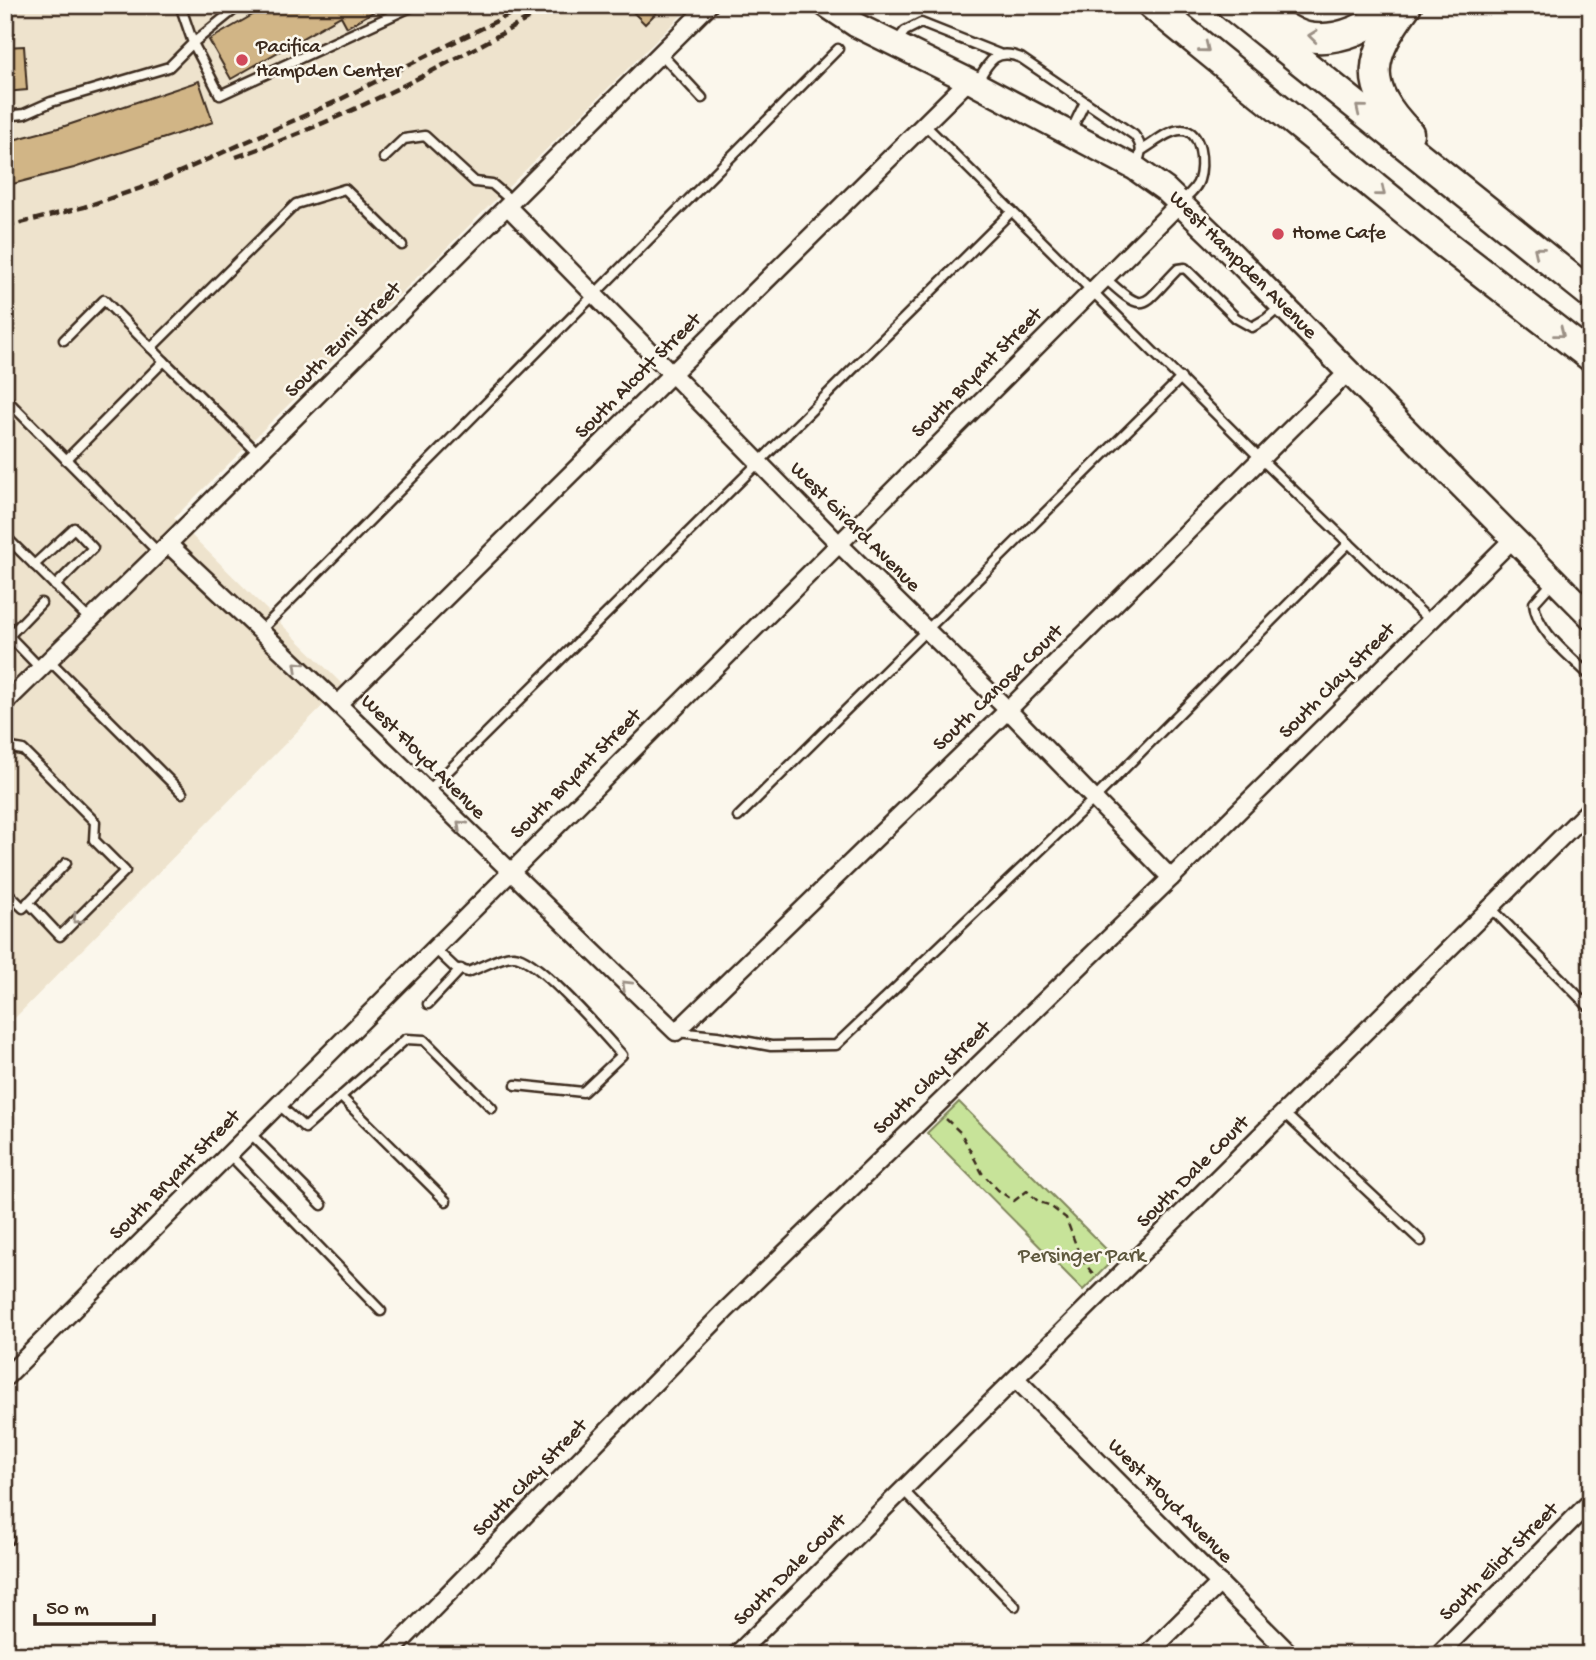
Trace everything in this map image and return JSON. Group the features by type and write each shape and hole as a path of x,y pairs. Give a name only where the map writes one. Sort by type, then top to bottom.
{"highway":[{"path":"1152,5 1444,243 1591,357"},
{"path":"1231,5 1591,294"},
{"path":"1251,5 1295,32 1307,37 1323,37 1340,35 1371,24 1397,5"},
{"path":"1407,5 1380,46 1376,61 1378,93 1404,128 1483,207"}],"street":[{"name":"South Zuni Street","path":"5,703 709,5"},
{"name":"West Hampden Avenue","path":"826,5 856,24 1070,133 1139,159 1591,617"},
{"name":"South Alcott Street","path":"338,704 924,124 972,82"},
{"name":"South Bryant Street","path":"5,1378 1180,203"},
{"name":"West Girard Avenue","path":"511,204 839,544 1008,710 1171,878"},
{"name":"South Canosa Court","path":"676,1032 1008,710 1348,372"},
{"name":"South Clay Street","path":"388,1655 727,1309 1171,878 1513,539"},
{"name":"West Floyd Avenue","path":"164,548 260,631 338,704 509,873 676,1032"},
{"name":"South Dale Court","path":"736,1655 1591,808"},
{"name":"West Floyd Avenue","path":"1016,1378 1291,1655"},
{"name":"South Eliot Street","path":"1438,1655 1591,1502"},
{"path":"1147,1655 1220,1583"}],"lane":[{"path":"180,5 193,43 220,95 415,5"},
{"path":"5,116 24,114 51,102 169,67 193,43 240,5"},
{"path":"895,43 905,31 921,23 999,54 1010,53 1021,58 1134,135 1140,142 1139,159"},
{"path":"260,631 838,49"},
{"path":"661,54 702,98"},
{"path":"972,82 999,54"},
{"path":"1070,133 1085,102"},
{"path":"924,124 1262,460 1430,621"},
{"path":"1139,159 1172,132 1181,130 1196,137 1199,145 1200,177 1198,184 1180,203"},
{"path":"384,158 404,139 425,136 475,182 492,184 511,204"},
{"path":"151,348 296,204 345,189 402,245"},
{"path":"427,792 1012,211"},
{"path":"1105,278 1132,302 1140,304 1148,300 1178,269 1185,268 1244,324 1252,327 1260,324 1282,304"},
{"path":"1114,312 1127,298"},
{"path":"64,340 104,300 259,454"},
{"path":"66,460 164,361"},
{"path":"738,817 1181,378"},
{"path":"5,398 66,460 164,548"},
{"path":"34,565 74,528 93,548 55,586"},
{"path":"5,536 90,620"},
{"path":"676,1032 718,1036 771,1046 836,1045 1094,799 1349,543"},
{"path":"1555,581 1534,603 1535,614 1542,626 1591,677"},
{"path":"41,603 9,636 45,664 182,793"},
{"path":"5,747 23,750 95,822 94,840 125,871 60,936 28,902"},
{"path":"5,890 23,908 66,863"},
{"path":"1491,908 1591,1009"},
{"path":"434,948 455,968 468,972 506,956 517,955 526,959 548,978 622,1055 583,1091 516,1085"},
{"path":"428,1004 461,970"},
{"path":"278,1104 305,1128 406,1039 424,1040 492,1108"},
{"path":"341,1097 446,1202"},
{"path":"1284,1113 1421,1241"},
{"path":"249,1132 322,1205"},
{"path":"228,1153 381,1311"},
{"path":"903,1490 1015,1606"}],"path":[{"path":"934,1108 961,1133 982,1173 998,1190 1014,1201 1027,1191 1039,1202 1049,1205 1066,1218 1081,1259 1107,1289"}],"shaded area":[{"path":"5,5 692,5 174,518 343,685 5,1028"}],"green space":[{"name":"Persinger Park","path":"959,1102 1115,1258 1083,1290 927,1133"}],"building":[{"name":"Pacifica Hampden Center","path":"270,5 385,5 347,27 341,16 231,79 209,40"},
{"path":"626,5 664,5 645,24"},
{"path":"24,46 27,90 5,92 5,47"},
{"path":"199,81 213,122 74,168 5,186 5,142 62,127"}],"railway":[{"path":"5,227 84,207 153,184 337,101 528,5"},
{"path":"236,157 357,108 476,48 552,5"}],"place":[{"name":"Pacifica Hampden Center","path":"242,60"},
{"name":"Home Cafe","path":"1278,234"}]}
